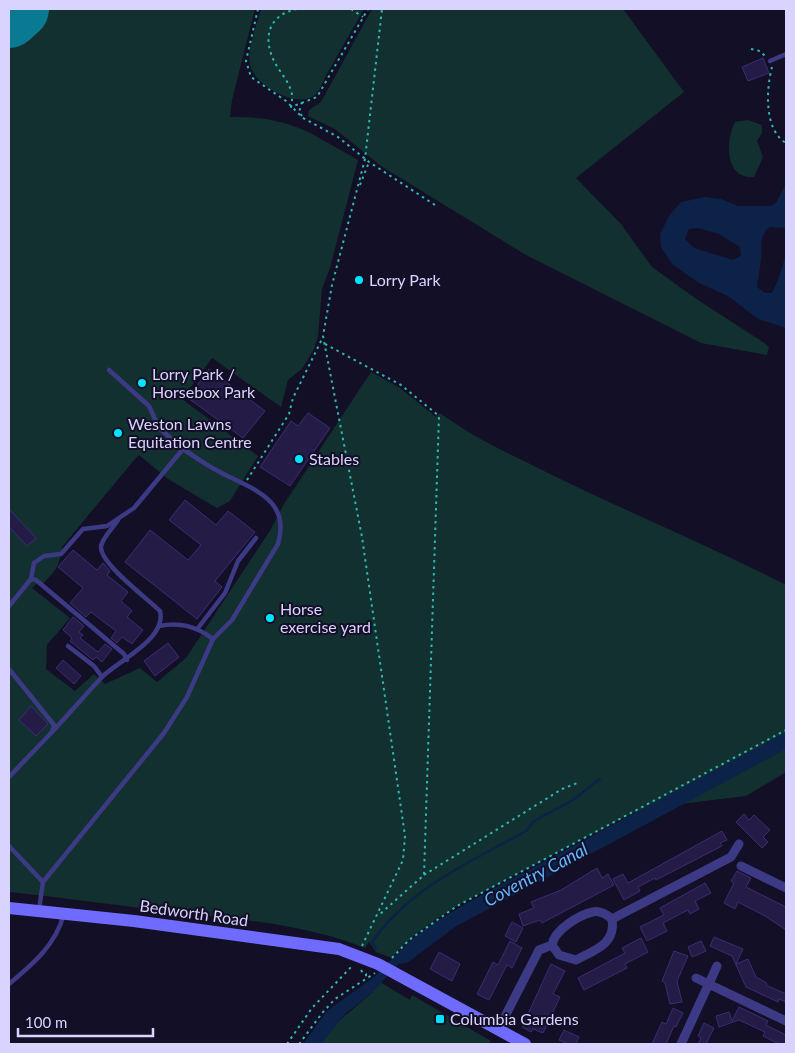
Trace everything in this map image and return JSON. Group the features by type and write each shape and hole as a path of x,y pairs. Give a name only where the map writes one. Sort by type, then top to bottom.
{"main road":[{"name":"Bedworth Road","path":"9,908 65,913 339,950 400,977 525,1044"}],"street":[{"path":"612,919 730,857 739,844"},
{"path":"741,866 786,888"},
{"path":"594,912 604,913 612,919 613,930 606,944 576,960 559,955 552,945 554,936 559,930 594,912"},
{"path":"498,1030 539,950 552,945"},
{"path":"680,1044 717,966"},
{"path":"696,978 786,1021"}],"lane":[{"path":"770,61 786,54"},
{"path":"39,910 43,882 164,733 187,698 212,639 232,620 278,544 282,531 281,519 276,507 261,492 215,470 183,450 160,428 149,406 109,370"},
{"path":"9,606 32,578 32,568 39,558 61,554 86,528 107,526 134,508 183,450"},
{"path":"9,776 102,677 127,660 159,626 162,618 160,611 109,564 102,553 101,546 119,519"},
{"path":"198,628 225,593 238,561 256,538"},
{"path":"32,578 124,654 127,660"},
{"path":"159,626 170,624 198,628 212,639"},
{"path":"68,646 94,666 102,677"},
{"path":"9,669 52,721 52,732"},
{"path":"9,846 43,882"},
{"path":"9,984 48,950 60,931 65,913"}],"path":[{"path":"258,9 246,61 248,70 256,82 291,106 304,118 338,137 369,162 438,207"},
{"path":"291,106 291,90 274,60 270,44 270,30 272,21 280,15 297,9"},
{"path":"351,9 363,17"},
{"path":"291,106 317,97 368,9"},
{"path":"245,484 289,414 293,398 319,349 323,336 338,260 358,191 365,159 382,9"},
{"path":"751,49 760,51 770,61 772,67 769,109 773,130 778,138 786,143"},
{"path":"302,102 299,112 304,118"},
{"path":"358,191 369,162"},
{"path":"287,1044 312,1008 347,974 356,959 403,860 405,836 362,537 323,336"},
{"path":"325,344 401,385 439,416 424,876"},
{"path":"391,960 409,940 457,906 786,730"},
{"path":"378,916 424,876 562,789 580,782"},
{"path":"299,1044 322,1012 335,999 366,979 376,965"},
{"path":"360,970 366,974 366,979"}],"green space":[{"path":"9,9 255,9 232,100 230,117 251,117 294,126 358,160 330,268 322,289 318,336 314,349 302,369 288,380 281,407 212,358 182,399 258,456 230,501 217,508 168,479 139,455 135,459 62,547 58,565 53,573 41,586 37,583 32,588 70,618 47,645 46,669 75,691 94,674 105,684 140,668 157,682 186,658 371,372 400,388 436,417 440,413 518,459 786,585 786,772 746,796 664,806 633,813 457,906 414,936 392,958 376,952 369,942 365,948 314,932 262,922 9,892"},
{"path":"261,9 364,9 317,93 308,99 299,99 289,98 270,89 255,75 251,68 250,47"},
{"path":"372,9 623,9 684,92 576,178 621,224 652,267 698,300 763,342 769,347 767,355 701,343 526,255 381,166 335,129 308,116 309,110 321,102"},
{"path":"748,120 762,125 762,133 757,141 763,157 754,177 744,176 737,172 730,158 729,149 735,122"},
{"path":"380,982 410,1000 412,995 491,1041 489,1044 321,1044 334,1025 372,993"}],"water":[{"path":"786,183 786,328 758,319 728,296 699,283 672,264 661,247 660,234 669,216 681,202 705,197 721,199 738,206 770,206 776,203","holes":["770,227 785,228 786,246 784,262 776,285 772,293 765,293 757,287 762,238","698,228 719,234 740,247 741,256 733,260 694,248 685,239 689,229"]},
{"name":"Coventry Canal","path":"786,732 786,749 455,927 407,963 399,964 372,993 346,1013 321,1044 303,1044 327,1011 374,977 411,940 431,924 483,894"}],"building":[{"path":"763,58 769,73 748,81 742,67"},
{"path":"209,369 265,411 243,438 188,398"},
{"path":"308,413 330,428 290,486 260,467 291,421 298,426"},
{"path":"185,500 216,525 228,511 255,532 215,581 222,587 197,619 125,562 150,530 188,560 201,545 169,520"},
{"path":"9,509 36,538 27,546 9,527"},
{"path":"73,550 97,570 103,563 110,571 107,575 128,592 121,601 132,611 127,617 143,630 132,644 122,637 117,643 111,638 116,631 91,612 86,617 70,603 83,588 58,567"},
{"path":"73,617 84,626 79,632 83,635 80,638 98,652 105,644 112,649 102,662 96,657 93,660 70,641 72,638 63,630"},
{"path":"168,643 179,657 155,676 144,661"},
{"path":"63,660 81,676 74,684 56,668"},
{"path":"31,706 48,724 36,736 19,720"},
{"path":"744,814 749,820 754,815 770,830 763,837 768,842 762,848 736,822"},
{"path":"722,831 727,840 720,843 722,846 656,880 655,878 638,887 640,891 624,900 613,879 623,874 628,883"},
{"path":"597,868 602,878 608,874 614,885 542,923 540,920 523,926 519,914 534,908 531,902 561,890"},
{"path":"737,871 751,878 746,887 786,907 786,930 765,916 738,902 735,909 724,903 734,883 731,881"},
{"path":"705,883 711,893 695,901 699,909 690,914 688,910 663,923 667,931 647,941 640,927 664,915 660,908"},
{"path":"512,922 523,928 516,942 505,936"},
{"path":"714,937 743,949 736,964 748,959 756,977 767,983 766,985 786,994 786,1002 779,999 778,1002 746,987 732,956 710,946"},
{"path":"641,938 648,952 625,964 627,968 584,990 578,978 625,953 622,948"},
{"path":"510,941 522,948 512,968 507,965 489,1000 477,994 493,962 498,965"},
{"path":"701,941 706,951 692,957 688,947"},
{"path":"674,951 688,956 677,981 682,1002 670,1004 665,983 662,981"},
{"path":"439,952 460,964 452,981 430,969"},
{"path":"551,964 565,971 553,994 560,997 543,1033 533,1029 531,1032 522,1027"},
{"path":"739,1007 768,1021 766,1025 786,1035 786,1044 779,1044 763,1036 765,1032 739,1020 719,1027 716,1016 729,1012 732,1021"},
{"path":"673,1008 683,1013 676,1027 674,1026 666,1044 652,1044 662,1022 666,1024"},
{"path":"704,1023 714,1028 706,1044 698,1044 701,1038 698,1036"},
{"path":"564,1030 579,1037 576,1044 568,1044 559,1040"}],"waterway":[{"path":"376,949 372,942 387,923 423,891 463,865 526,831 534,821 573,800 600,779"}],"runway":[{"path":"9,18 19,9"}],"place":[{"name":"Lorry Park","path":"359,280"},
{"name":"Lorry Park / Horsebox Park","path":"142,383"},
{"name":"Weston Lawns Equitation Centre","path":"118,433"},
{"name":"Stables","path":"299,459"},
{"name":"Horse exercise yard","path":"270,618"},
{"name":"Columbia Gardens","path":"440,1019"}]}
